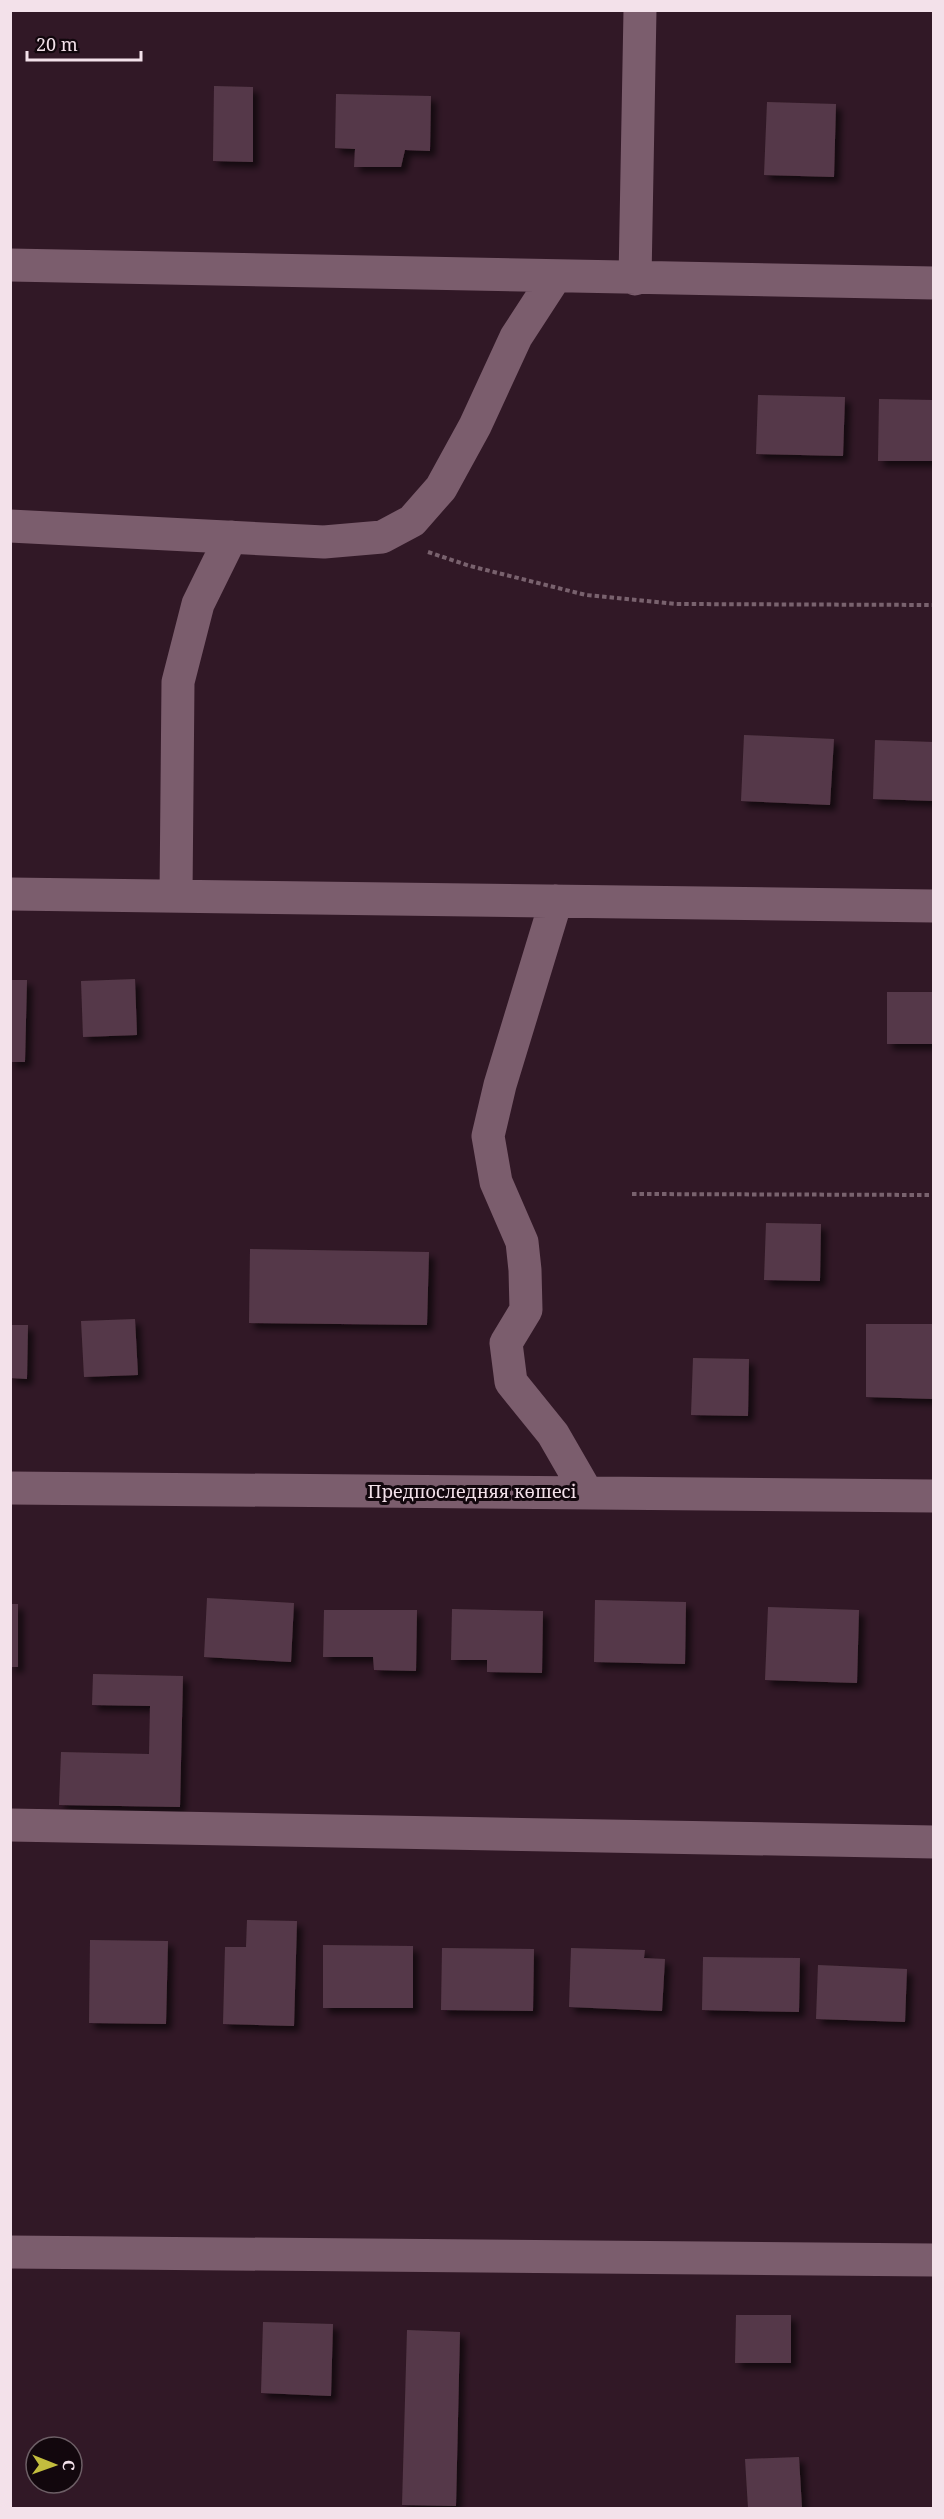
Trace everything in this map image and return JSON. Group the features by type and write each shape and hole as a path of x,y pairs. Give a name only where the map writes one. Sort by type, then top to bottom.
{"street":[{"path":"635,279 640,10"},
{"path":"10,265 635,279 933,282"},
{"path":"10,526 324,542 382,537 412,521 441,488 475,426 516,337 555,277"},
{"path":"176,896 178,681 198,604 231,537"},
{"path":"10,894 933,906"},
{"path":"556,901 500,1084 488,1136 496,1182 522,1242 525,1270 526,1310 506,1343 511,1382 553,1434 587,1493"},
{"name":"Предпоследняя көшесі","path":"10,1488 933,1496"},
{"path":"10,1825 933,1842"},
{"path":"10,2252 933,2260"}],"path":[{"path":"382,537 470,566 586,595 676,604 933,605"},
{"path":"632,1194 933,1195"}],"building":[{"path":"214,86 253,87 253,162 213,161"},
{"path":"336,94 431,96 430,151 405,150 401,167 354,167 355,149 335,148"},
{"path":"767,102 836,104 834,177 764,175"},
{"path":"758,395 845,397 843,456 756,454"},
{"path":"879,399 934,400 934,461 878,461"},
{"path":"744,735 834,739 830,805 741,801"},
{"path":"875,740 934,742 934,801 873,799"},
{"path":"135,979 137,1035 83,1037 81,981"},
{"path":"10,980 27,980 25,1062 10,1062"},
{"path":"887,992 934,992 934,1044 887,1044"},
{"path":"766,1223 821,1224 820,1281 764,1280"},
{"path":"250,1249 429,1252 427,1325 249,1323"},
{"path":"135,1319 138,1375 84,1377 81,1321"},
{"path":"866,1324 934,1324 934,1399 866,1397"},
{"path":"10,1325 28,1325 27,1379 10,1378"},
{"path":"693,1358 749,1359 748,1416 691,1415"},
{"path":"207,1598 294,1603 291,1662 204,1657"},
{"path":"595,1600 686,1602 685,1664 594,1662"},
{"path":"10,1604 18,1604 18,1667 10,1667"},
{"path":"768,1607 859,1610 857,1683 765,1680"},
{"path":"452,1609 543,1611 542,1673 487,1672 487,1660 451,1660"},
{"path":"324,1610 417,1610 416,1671 374,1670 373,1657 323,1657"},
{"path":"93,1674 183,1676 180,1807 59,1805 61,1752 149,1754 150,1706 92,1705"},
{"path":"247,1920 297,1921 294,2026 223,2024 225,1947 246,1947"},
{"path":"90,1940 168,1941 166,2024 89,2023"},
{"path":"323,1945 413,1946 413,2008 323,2008"},
{"path":"442,1948 534,1949 533,2011 441,2010"},
{"path":"571,1948 645,1950 644,1958 665,1959 662,2011 569,2007"},
{"path":"703,1957 800,1958 799,2012 702,2010"},
{"path":"818,1965 907,1969 905,2022 816,2019"},
{"path":"736,2315 791,2315 791,2363 735,2363"},
{"path":"263,2322 333,2324 331,2396 261,2393"},
{"path":"407,2330 460,2332 456,2506 402,2505"},
{"path":"799,2457 802,2508 748,2508 745,2459"}]}
